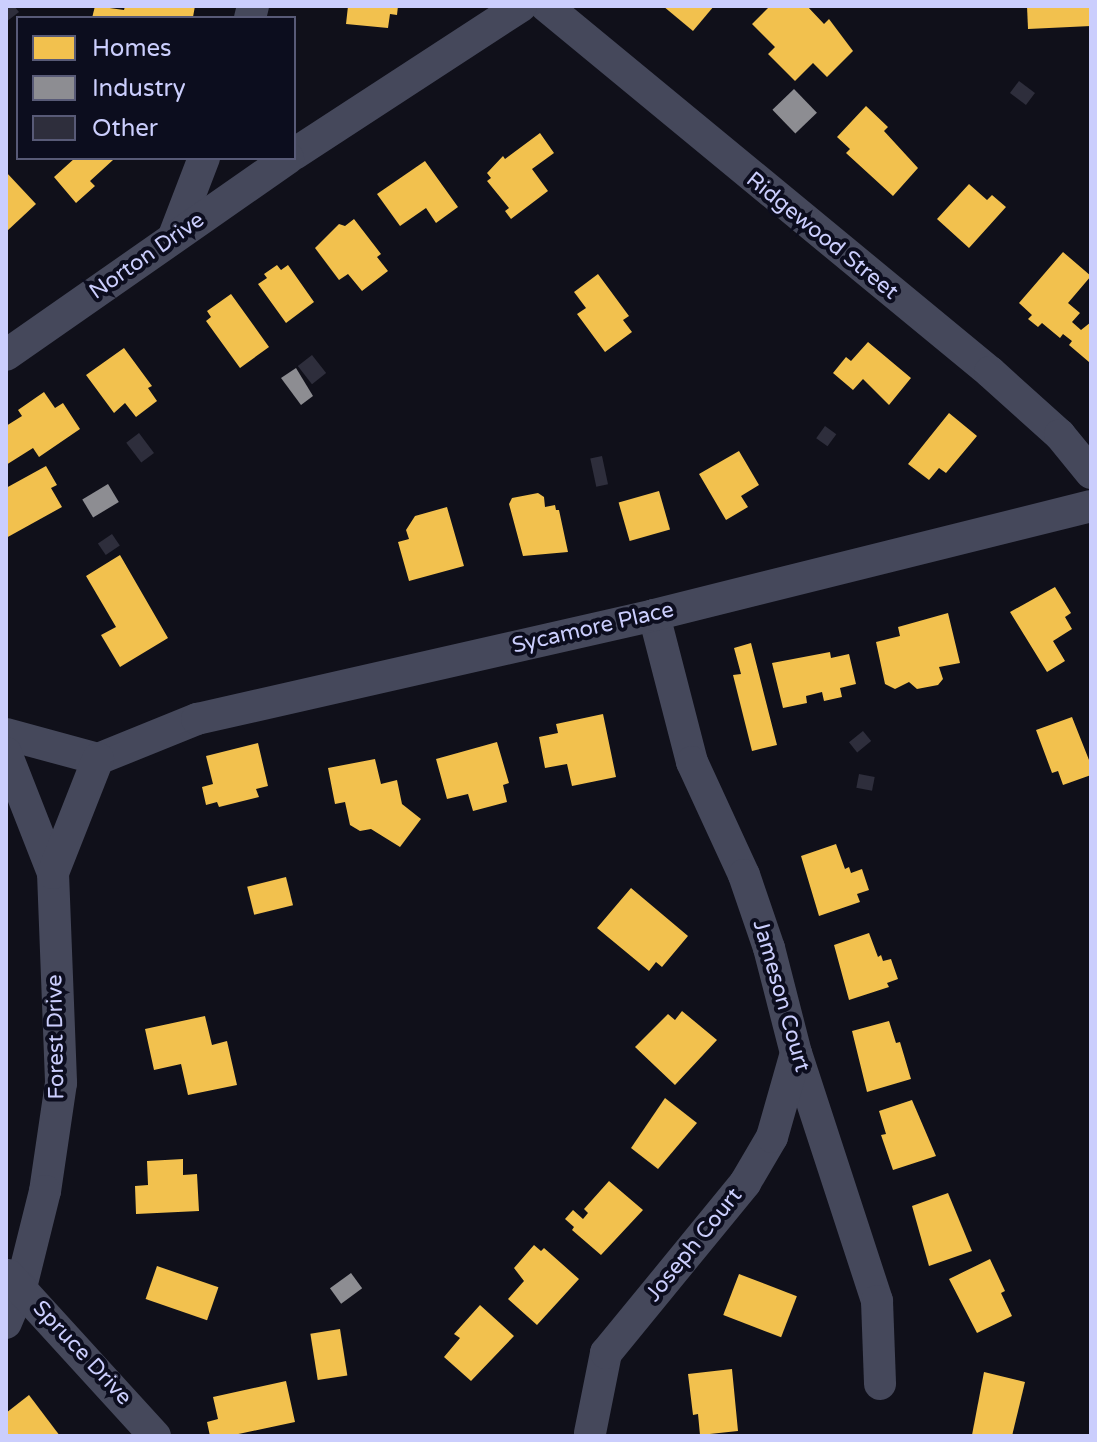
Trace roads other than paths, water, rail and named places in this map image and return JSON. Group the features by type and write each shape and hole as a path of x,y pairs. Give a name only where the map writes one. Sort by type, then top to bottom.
{"street":[{"path":"296,153 521,6"},
{"name":"Ridgewood Street","path":"546,6 990,372 1060,435 1091,473"},
{"path":"174,236 203,160"},
{"name":"Norton Drive","path":"6,355 285,160"},
{"name":"Sycamore Place","path":"98,759 197,719 654,615 1091,506"},
{"name":"Jameson Court","path":"654,615 692,762 744,875 769,948 796,1053 877,1301 880,1384"},
{"path":"6,734 98,759 53,873"},
{"name":"Forest Drive","path":"6,753 53,873 61,1083 45,1191 13,1280 6,1323"},
{"name":"Joseph Court","path":"590,1433 606,1353 745,1183 772,1137 796,1053"},
{"name":"Spruce Drive","path":"13,1280 155,1436"}]}
